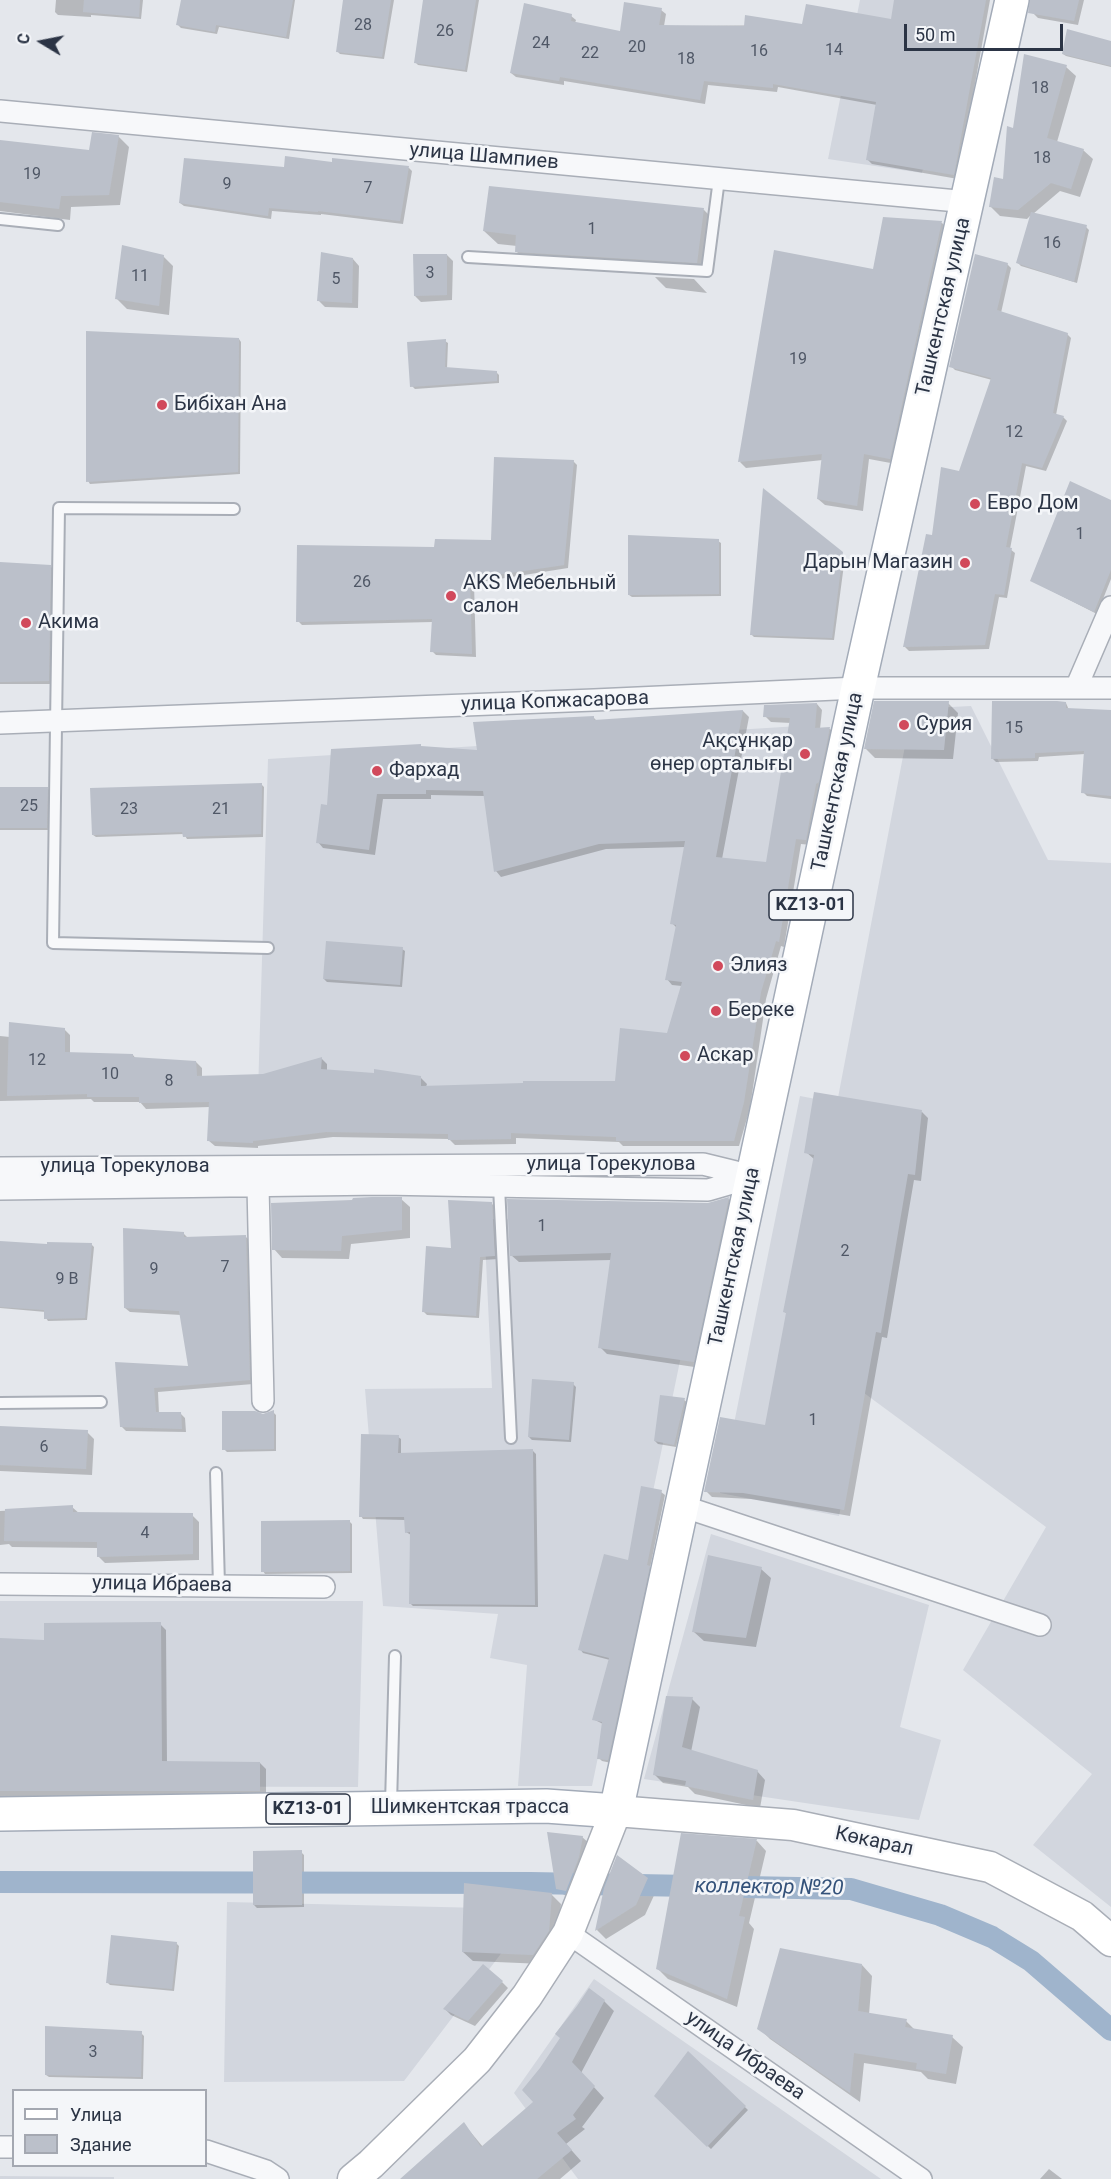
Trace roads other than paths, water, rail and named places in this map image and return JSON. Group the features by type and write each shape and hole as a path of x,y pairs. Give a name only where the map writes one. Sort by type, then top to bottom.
{"main road":[{"name":"Ташкентская улица","path":"616,1811 858,688 1012,0"},
{"name":"Шимкентская трасса","path":"0,1814 546,1806 616,1811"},
{"path":"354,2179 477,2060 527,1996 568,1934 616,1811"},
{"name":"Көкарал","path":"616,1811 793,1825 990,1867 1082,1916 1111,1941"}],"street":[{"name":"улица Шампиев","path":"0,111 968,202"},
{"path":"1076,688 1111,608"},
{"name":"улица Копжасарова","path":"0,723 858,688 1111,688"},
{"name":"улица Торекулова","path":"0,1168 703,1164 753,1177"},
{"name":"улица Торекулова","path":"0,1189 383,1184 708,1190 753,1177"},
{"path":"258,1186 263,1401"},
{"path":"682,1506 1040,1625"},
{"name":"улица Ибраева","path":"0,1584 324,1587"},
{"name":"улица Ибраева","path":"568,1934 921,2179"},
{"path":"207,2151 266,2171 278,2179"}],"lane":[{"path":"468,257 707,271 719,179"},
{"path":"0,219 58,225"},
{"path":"234,509 59,508 53,943 268,948"},
{"path":"499,1185 511,1438"},
{"path":"0,1402 100,1402"},
{"path":"216,1473 219,1586"},
{"path":"391,1808 395,1656"}],"waterway":[{"name":"коллектор №20","path":"0,1882 531,1883 851,1889 940,1915 992,1937 1031,1961 1111,2030"}],"place":[{"name":"Бибіхан Ана","path":"162,405"},
{"name":"Евро Дом","path":"975,504"},
{"name":"Дарын Магазин","path":"965,563"},
{"name":"AKS Мебельный салон","path":"451,596"},
{"name":"Акима","path":"26,623"},
{"name":"Сурия","path":"904,725"},
{"name":"Ақсұнқар өнер орталығы","path":"805,754"},
{"name":"Фархад","path":"377,771"},
{"name":"Элияз","path":"718,966"},
{"name":"Береке","path":"716,1011"},
{"name":"Аскар","path":"685,1056"}]}
